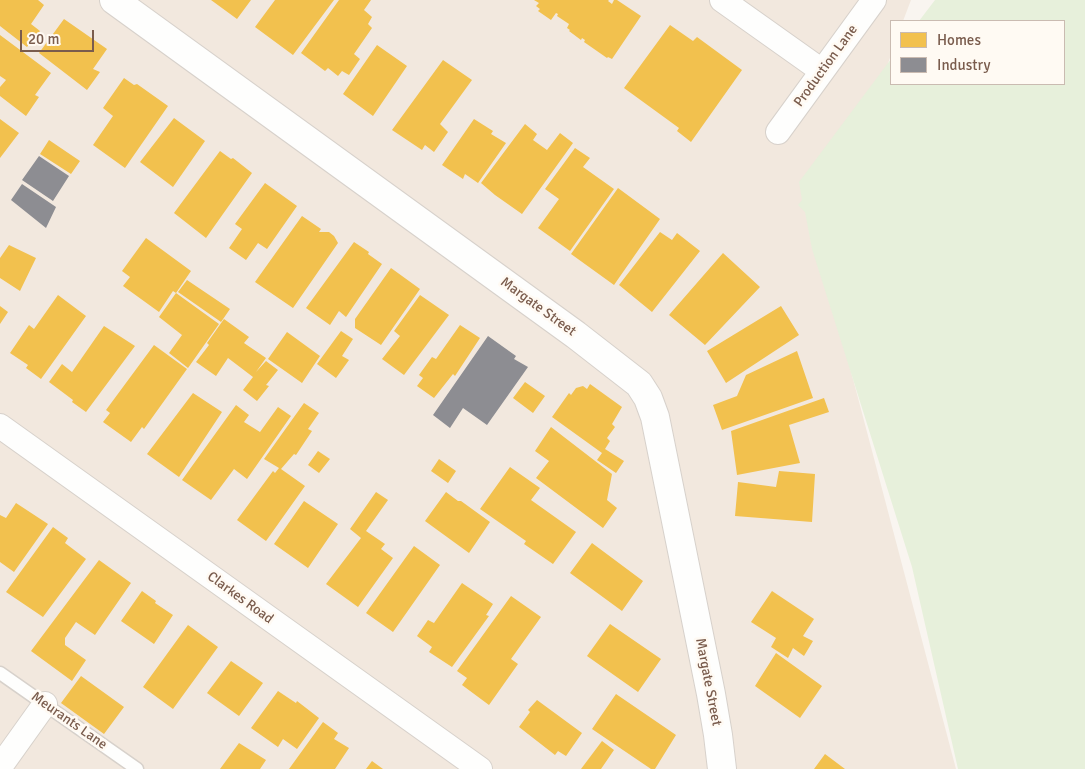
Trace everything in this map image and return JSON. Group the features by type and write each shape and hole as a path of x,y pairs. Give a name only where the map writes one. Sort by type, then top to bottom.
{"street":[{"name":"Margate Street","path":"114,0 584,341 639,384 648,398 655,416 711,694 722,769"},
{"path":"722,0 822,71"},
{"name":"Production Lane","path":"778,132 874,0"},
{"name":"Clarkes Road","path":"0,426 480,769"},
{"path":"0,767 45,704"}],"lane":[{"name":"Meurants Lane","path":"0,673 137,769"}],"shaded area":[{"path":"0,0 911,0 903,20 890,20 890,58 820,254 956,769 0,769"}],"green space":[{"path":"935,0 1085,0 1085,769 958,769 912,567 812,249 805,212 798,205 802,200 799,182 890,60 890,85 1065,85 1065,20 920,20"}],"building: Homes":[{"path":"0,0 38,0 44,5 31,24 40,31 27,47 0,26"},
{"path":"211,0 251,0 237,19"},
{"path":"275,0 334,0 293,55 255,27"},
{"path":"339,0 371,0 364,10 372,17 368,24 372,28 354,54 360,59 349,75 342,71 338,76 328,68 325,71 301,53"},
{"path":"534,0 609,0 612,4 614,0 617,0 641,16 612,59 607,58 584,42 585,40 582,38 581,40 569,31 567,28 569,24 557,16 558,14 556,13 551,20 538,11 540,9 536,6 539,3"},
{"path":"64,19 107,49 93,69 100,72 87,90 39,53"},
{"path":"670,25 693,41 697,37 742,70 691,142 677,131 679,128 624,88"},
{"path":"0,35 51,73 35,95 39,97 26,116 0,96 0,87 6,80 0,76"},
{"path":"377,45 407,66 373,116 343,94"},
{"path":"443,60 472,80 440,124 448,132 434,152 425,145 422,150 392,130"},
{"path":"124,78 134,85 137,84 168,106 125,168 93,145 113,116 103,108"},
{"path":"174,118 205,141 173,187 140,162"},
{"path":"0,119 19,133 0,158"},
{"path":"474,119 493,131 491,134 506,143 478,183 465,174 463,179 442,165"},
{"path":"525,124 537,134 533,140 547,150 560,133 573,143 522,214 481,183"},
{"path":"49,140 80,161 71,174 40,154"},
{"path":"575,148 590,158 583,167 614,189 570,251 538,228 559,199 545,189"},
{"path":"220,151 231,159 233,158 252,173 206,238 174,213"},
{"path":"265,183 297,206 267,249 258,243 246,260 229,248 242,229 235,224"},
{"path":"618,188 660,219 614,285 571,254"},
{"path":"302,216 321,229 319,232 329,232 338,243 293,308 255,282"},
{"path":"660,232 672,240 677,233 700,251 652,312 619,285"},
{"path":"146,238 191,271 176,293 173,291 159,312 123,286 130,277 122,271"},
{"path":"354,242 382,264 346,317 339,311 330,325 306,308"},
{"path":"9,245 36,258 20,291 0,278 0,258"},
{"path":"723,253 760,287 705,345 669,315"},
{"path":"391,268 420,289 381,345 355,328 355,319"},
{"path":"187,280 230,309 221,322 178,292"},
{"path":"176,293 219,324 188,368 169,353 182,335 159,317"},
{"path":"58,295 86,316 41,379 26,368 28,365 10,353 29,325 34,329"},
{"path":"420,295 449,315 404,375 382,359 400,336 394,331"},
{"path":"0,306 8,312 0,324"},
{"path":"781,306 799,335 726,383 707,351"},
{"path":"224,319 249,337 244,343 266,358 256,372 266,361 278,370 266,385 269,386 257,401 243,390 253,377 228,358 216,376 196,362 209,345 207,343"},
{"path":"460,325 480,338 455,376 453,374 434,398 417,386 423,378 419,375 432,357 436,359"},
{"path":"104,326 135,346 86,412 49,382 62,364 72,372"},
{"path":"341,331 353,339 342,356 349,360 336,378 317,364"},
{"path":"287,332 320,356 302,383 268,359"},
{"path":"154,345 187,369 144,429 142,427 131,442 103,422 110,413 106,410"},
{"path":"797,351 813,398 722,430 713,405 737,396 746,375"},
{"path":"525,382 545,396 533,413 513,398"},
{"path":"590,384 622,407 612,424 615,427 607,438 610,441 605,449 624,461 616,473 597,460 602,453 552,417 569,393 571,395 576,388 583,386 587,389"},
{"path":"193,393 222,412 179,477 147,454"},
{"path":"824,398 829,412 789,425 800,463 737,475 731,431"},
{"path":"304,403 319,413 308,429 312,431 296,455 294,454 281,469 305,486 266,541 237,520 273,471 275,473 279,468 264,459"},
{"path":"236,405 249,415 244,422 260,432 278,407 291,416 247,479 234,469 211,500 182,480"},
{"path":"551,427 612,474 607,500 617,508 603,528 536,478 549,461 535,451"},
{"path":"318,451 330,459 319,473 308,465"},
{"path":"439,459 456,471 448,483 431,471"},
{"path":"510,467 540,488 531,500 576,532 553,564 524,544 526,541 480,509"},
{"path":"779,471 815,474 812,522 735,516 738,482 776,487"},
{"path":"376,492 388,500 366,531 385,544 381,549 393,558 358,607 326,584 361,538 350,529"},
{"path":"446,492 490,522 469,553 425,521"},
{"path":"304,501 338,524 308,568 274,544"},
{"path":"16,503 48,524 14,572 0,562 0,515 6,518"},
{"path":"53,527 68,538 65,543 86,559 43,617 6,592"},
{"path":"592,543 643,581 622,611 570,573"},
{"path":"414,546 440,565 393,632 366,613"},
{"path":"99,560 131,583 95,635 76,622 65,638 65,645 86,660 72,681 31,651"},
{"path":"462,583 493,604 486,615 489,616 452,667 429,652 432,647 417,636 428,620 434,623"},
{"path":"142,591 156,601 155,603 173,615 154,644 121,621"},
{"path":"772,591 814,619 803,636 813,641 804,656 793,648 788,658 771,647 776,638 751,622"},
{"path":"511,596 541,617 511,659 518,664 489,705 462,685 467,678 457,671"},
{"path":"610,624 661,659 638,692 587,656"},
{"path":"188,625 218,647 173,709 143,687"},
{"path":"776,653 822,686 800,718 755,686"},
{"path":"231,661 263,683 239,716 207,693"},
{"path":"81,676 124,707 104,734 61,703"},
{"path":"278,691 296,703 297,701 319,718 297,749 283,739 278,747 251,728"},
{"path":"616,694 676,735 655,769 651,769 592,729"},
{"path":"537,700 582,733 566,756 558,751 555,755 519,727 530,712 528,710"},
{"path":"323,722 338,733 334,739 349,748 335,769 289,769"},
{"path":"602,741 614,750 601,769 581,769"},
{"path":"239,743 266,760 260,769 220,769"},
{"path":"825,754 845,769 814,769"},
{"path":"372,761 383,769 366,769"}],"building: Industry":[{"path":"39,156 69,176 53,201 22,180"},
{"path":"22,184 56,207 46,228 11,200"},
{"path":"488,336 516,356 514,359 528,367 487,425 463,408 450,428 433,415"}]}
